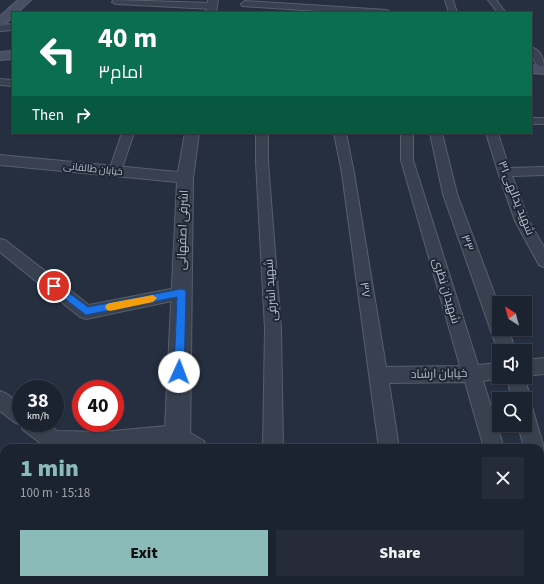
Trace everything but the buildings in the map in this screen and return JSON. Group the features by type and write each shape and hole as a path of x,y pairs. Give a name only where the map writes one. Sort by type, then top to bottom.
{"main road":[{"path":"0,15 18,0"},
{"path":"0,22 25,0"},
{"path":"0,56 12,56"},
{"path":"532,69 544,70"}],"street":[{"path":"449,0 453,12"},
{"path":"492,0 501,12"},
{"path":"116,2 212,6"},
{"path":"244,2 254,12"},
{"path":"244,2 374,12"},
{"path":"0,28 12,27"},
{"path":"532,51 544,66"},
{"path":"0,82 12,83"},
{"path":"532,121 544,122"},
{"path":"115,171 128,134"},
{"name":"اشرفی اصفهانی","path":"177,442 185,178 192,134"},
{"name":"شهید اشرفی","path":"262,134 262,162 273,329 273,444"},
{"name":"۳۷","path":"340,134 348,173 388,444"},
{"name":"شهیدان نظری","path":"407,134 407,160 470,374 493,444"},
{"name":"۳۳","path":"436,134 450,194 504,344"},
{"name":"۳۱ شهید یدالهی","path":"492,134 504,172 522,221 537,235 544,261"},
{"name":"خیابان طالقانی","path":"0,160 185,178"},
{"path":"504,172 544,171"},
{"path":"0,244 86,312 181,292"},
{"path":"532,367 544,366"},
{"name":"خیابان ارشاد","path":"378,375 470,374 492,372"},
{"path":"0,400 12,409"},
{"path":"42,432 54,441 177,442"},
{"path":"530,432 533,444"}],"slow traffic":[{"path":"110,307 153,298"}],"route":[{"path":"54,286 86,312 181,292 179,372"}]}
